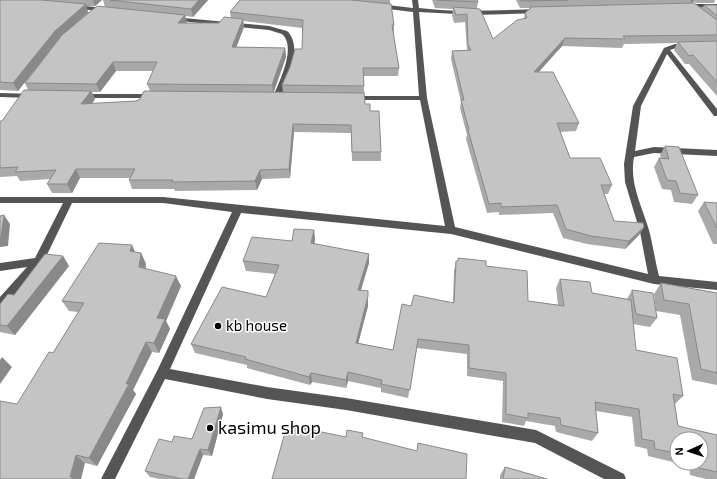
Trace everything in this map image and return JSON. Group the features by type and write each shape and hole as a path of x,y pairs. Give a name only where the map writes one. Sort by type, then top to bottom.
{"street":[{"path":"89,18 108,0"},
{"path":"414,0 422,98 451,230"},
{"path":"692,6 706,0"},
{"path":"68,6 114,11"},
{"path":"373,6 475,13 552,10"},
{"path":"676,6 717,6"},
{"path":"692,6 702,14"},
{"path":"167,19 269,28 280,30 288,35 292,43 288,69 277,97"},
{"path":"654,280 644,227 631,189 627,166 637,106 666,49 675,46 717,46"},
{"path":"666,49 717,114"},
{"path":"0,95 22,93 43,96"},
{"path":"73,96 166,96"},
{"path":"346,98 422,98"},
{"path":"630,155 654,150 717,154"},
{"path":"0,200 163,200 451,230 654,280 717,286"},
{"path":"0,305 38,262 69,200"},
{"path":"108,479 162,373 238,209"},
{"path":"0,267 38,262"},
{"path":"162,373 267,393 346,404 536,437 619,479"}],"building":[{"path":"0,0 41,0 86,4 55,31 13,83 0,82"},
{"path":"110,0 199,0 191,9"},
{"path":"240,0 351,0 391,4 394,25 392,25 399,68 363,68 364,86 282,85 290,67 295,49 302,49 303,20 230,12"},
{"path":"436,0 477,0 478,2"},
{"path":"521,0 568,0 521,1"},
{"path":"694,3 717,20 717,35 623,36 625,39 565,38 534,72 553,72 579,123 557,123 570,158 600,158 612,185 601,185 614,221 643,223 644,227 629,241 591,236 566,229 557,205 501,207 501,203 489,204 468,130 461,100 464,100 452,51 471,50 468,45 467,14 456,15 453,7 480,9 493,39 517,20 527,18 525,13 531,8 530,7"},
{"path":"704,5 717,5 717,15 716,15"},
{"path":"97,6 185,15 178,23 219,23 224,17 243,19 232,47 285,48 272,85 147,84 157,62 113,62 96,84 25,83 62,35"},
{"path":"717,41 717,82 693,55 689,56 678,42"},
{"path":"24,90 91,91 81,104 136,101 140,99 144,91 364,93 365,104 370,104 370,111 379,111 381,152 352,152 351,125 293,124 289,169 260,170 255,181 172,182 173,180 129,180 135,169 76,169 67,184 47,184 56,170 15,172 18,167 0,168 0,121 2,121"},
{"path":"665,146 679,147 698,195 680,193 676,181 667,180 659,158 669,159"},
{"path":"704,202 717,203 717,228"},
{"path":"4,215 1,237 0,237 0,216"},
{"path":"294,229 314,230 311,243 369,254 358,290 368,291 368,296 356,343 393,350 402,304 411,306 414,295 454,303 456,261 458,261 458,258 486,261 486,266 527,271 528,301 564,306 560,279 590,282 592,293 631,300 636,350 677,358 683,396 673,394 678,426 700,431 669,431 669,452 655,449 654,441 642,439 639,409 595,402 598,433 561,425 560,418 528,413 528,418 506,414 506,373 469,368 469,345 418,339 410,390 381,384 382,380 348,372 346,380 311,373 309,377 245,359 246,357 191,344 222,287 266,297 279,265 243,261 252,237 292,241"},
{"path":"99,243 132,245 130,251 141,253 139,267 176,276 157,318 165,319 154,343 146,342 126,384 129,384 89,458 76,455 70,477 73,477 72,479 0,479 0,401 17,404 49,352 53,353 84,303 62,301"},
{"path":"45,254 63,256 7,326 0,325 0,304 8,294 14,295"},
{"path":"661,283 717,293 717,373 701,369 689,304 664,300"},
{"path":"632,290 653,293 657,318 636,314"},
{"path":"221,407 208,450 200,449 188,479 145,471 159,439 172,442 174,436 192,439 204,408"},
{"path":"287,425 346,437 347,430 363,433 362,437 417,451 418,443 467,454 466,479 272,479"},
{"path":"709,433 717,435 717,472 709,470"},
{"path":"505,467 547,479 503,479"}],"place":[{"name":"kb house","path":"218,326"},
{"name":"kasimu shop","path":"210,428"}]}
